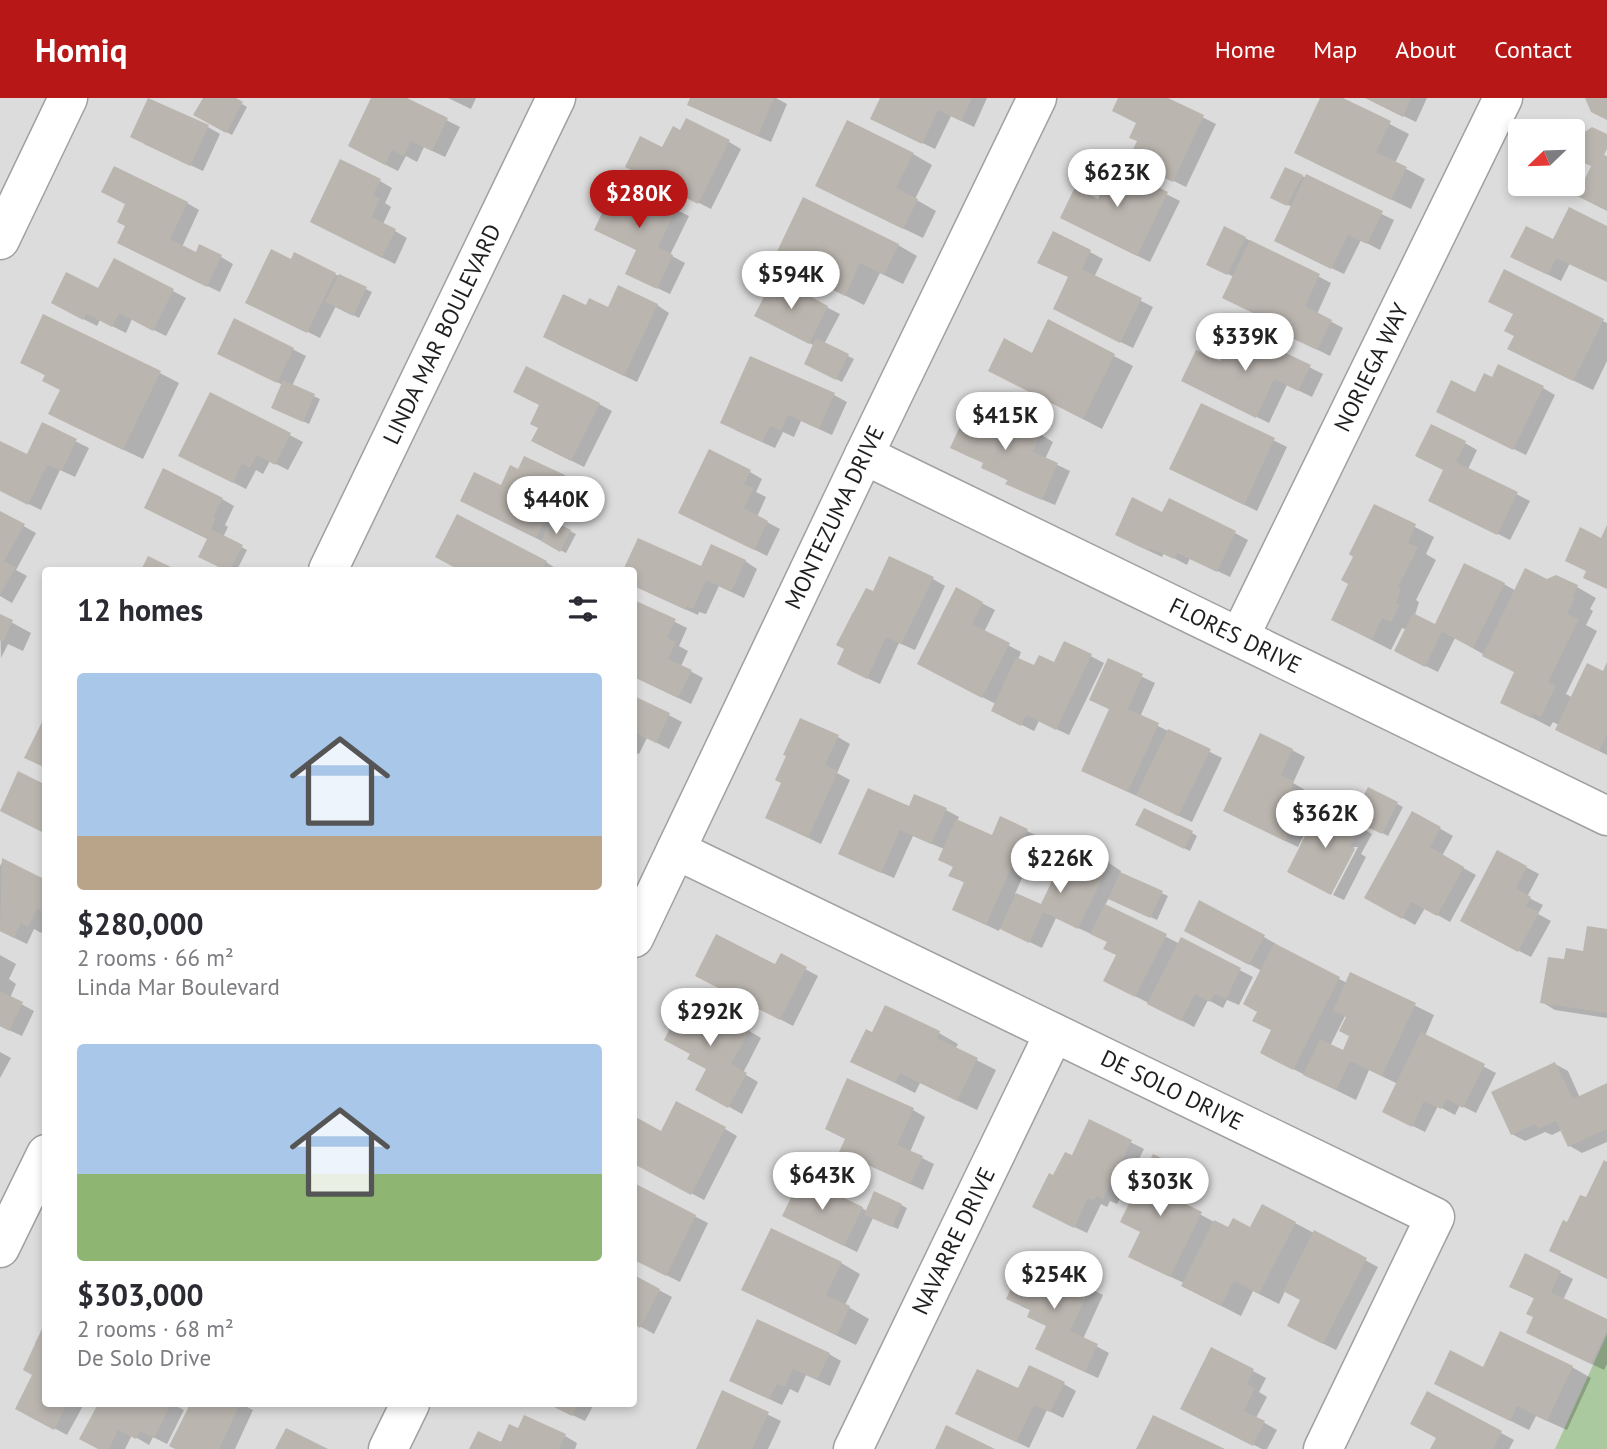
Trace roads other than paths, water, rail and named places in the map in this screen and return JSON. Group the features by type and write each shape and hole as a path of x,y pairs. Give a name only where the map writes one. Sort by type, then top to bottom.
{"street":[{"path":"0,240 68,98"},
{"name":"LINDA MAR BOULEVARD","path":"329,567 556,98"},
{"name":"MONTEZUMA DRIVE","path":"637,932 1037,98"},
{"name":"NORIEGA WAY","path":"1240,636 1503,98"},
{"name":"FLORES DRIVE","path":"864,455 1607,816"},
{"name":"DE SOLO DRIVE","path":"676,850 1435,1217 1324,1449"},
{"name":"NAVARRE DRIVE","path":"853,1449 1054,1033"},
{"path":"0,1248 42,1162"},
{"path":"388,1449 409,1407"}]}
